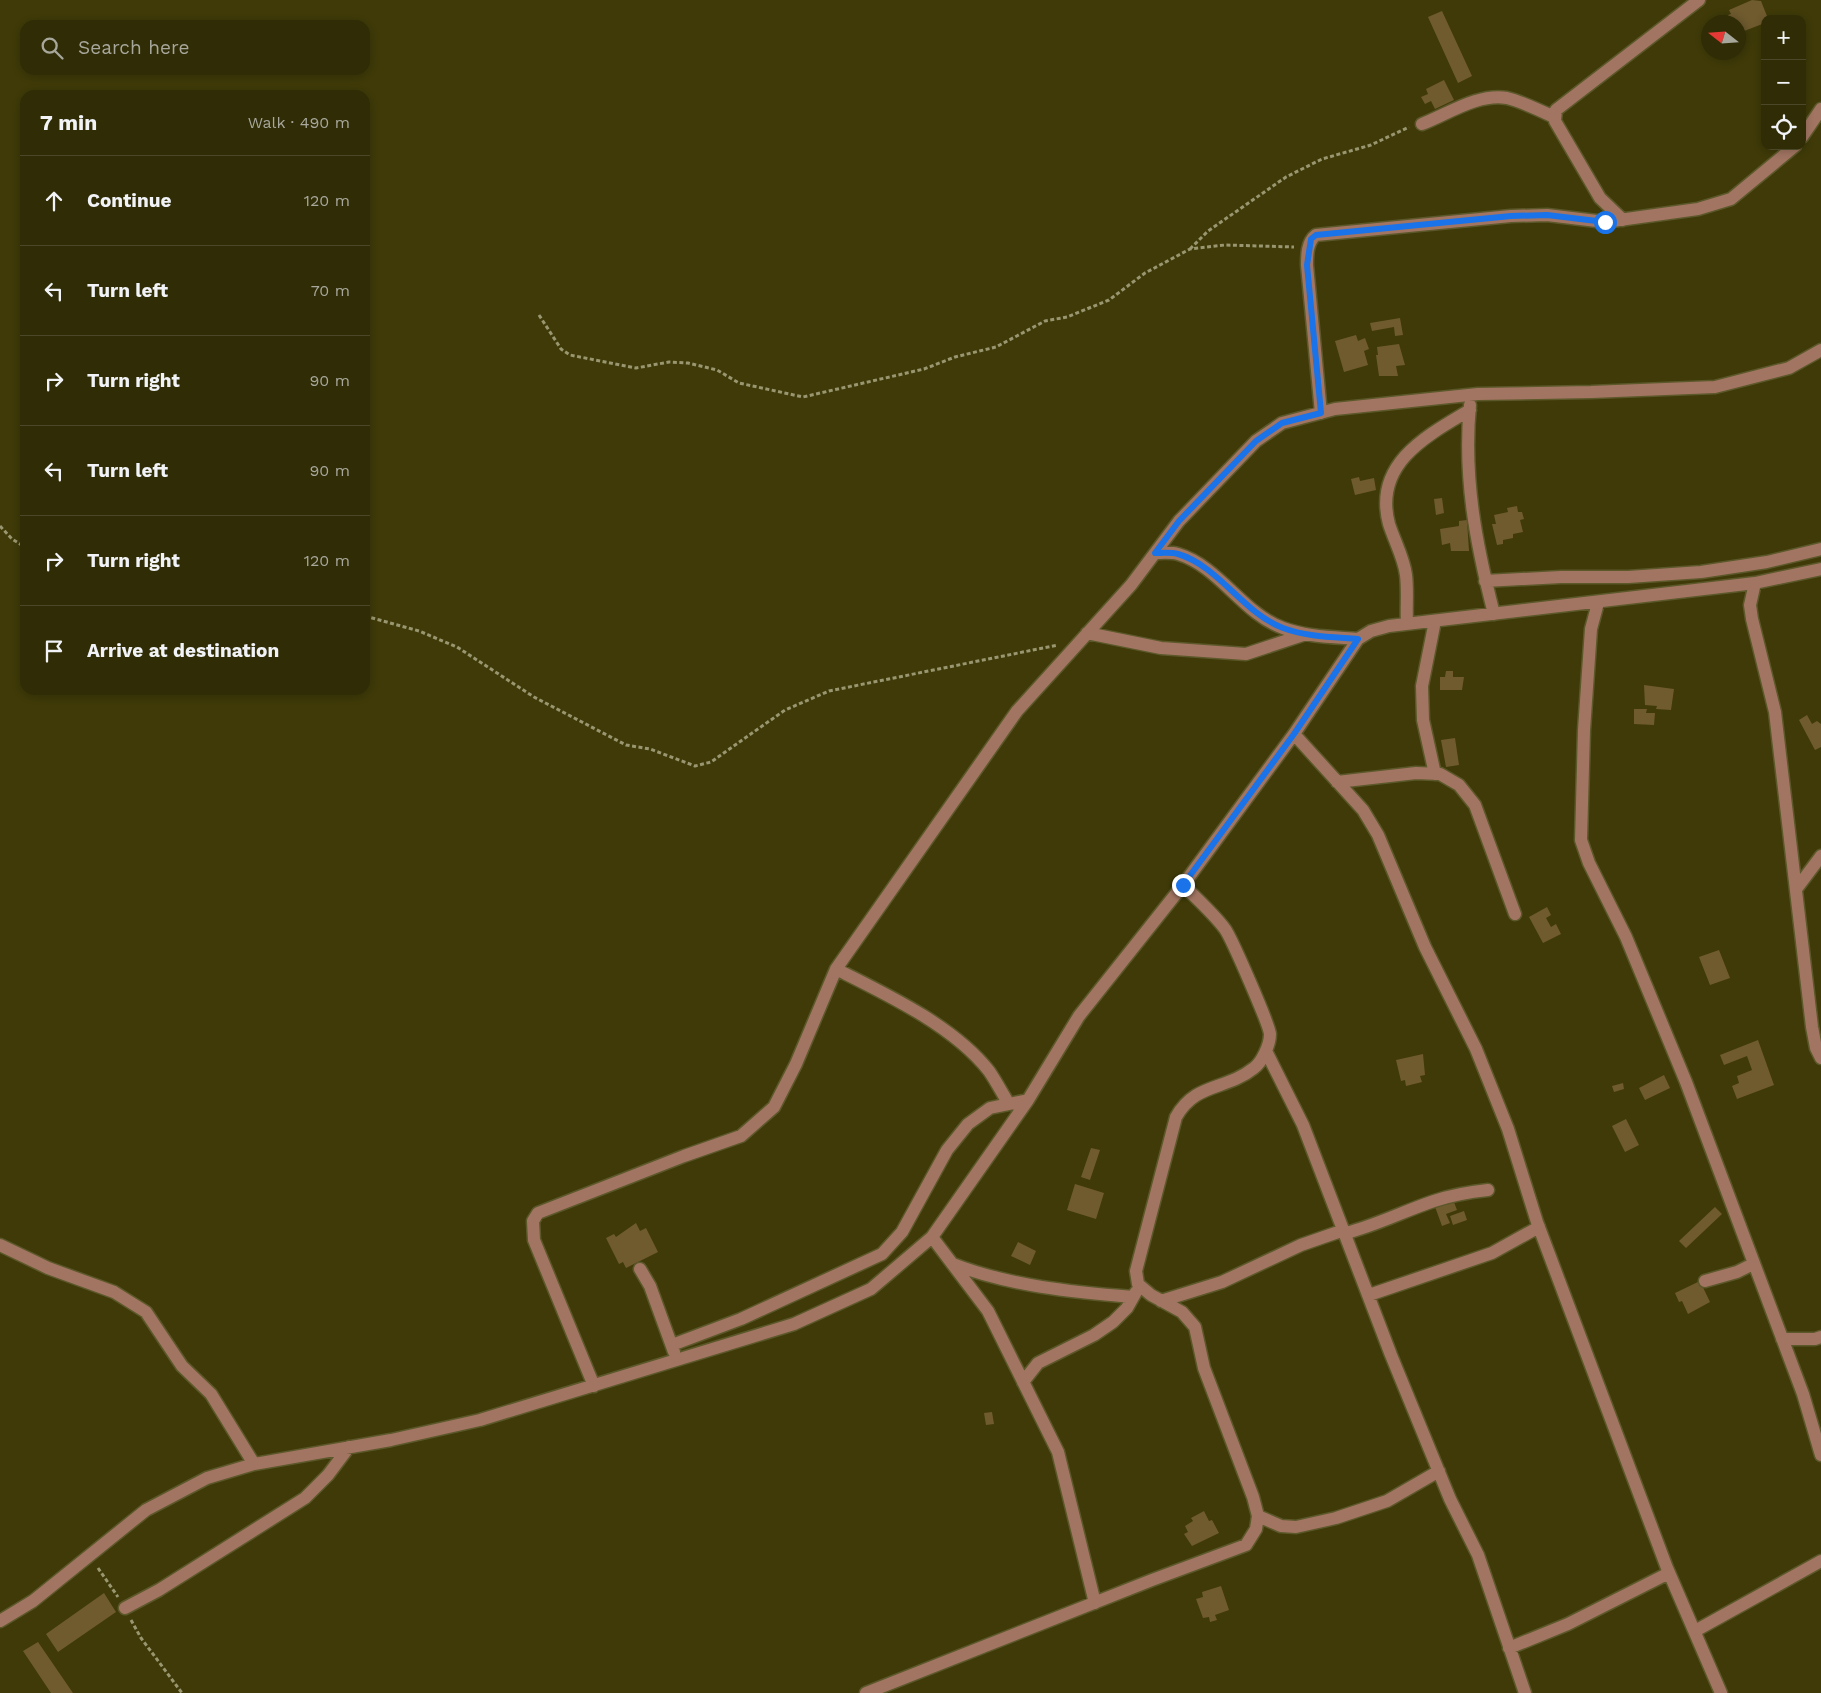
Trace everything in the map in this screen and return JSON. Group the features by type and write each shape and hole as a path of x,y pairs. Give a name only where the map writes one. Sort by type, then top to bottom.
{"street":[{"path":"1554,117 1556,110 1699,0"},
{"path":"1422,124 1473,102 1492,98 1506,98 1524,103 1554,117 1600,198 1623,220"},
{"path":"1806,131 1821,109"},
{"path":"1321,413 1307,265 1308,247 1311,239 1316,235 1511,216 1547,215 1605,222 1698,209 1731,198 1790,150"},
{"path":"594,1386 534,1240 533,1221 538,1214 555,1205 742,1136 774,1107 796,1064 836,968 1017,711 1131,585 1179,521 1256,441 1282,423 1335,409 1471,395 1715,387 1789,368 1821,350"},
{"path":"1471,395 1466,445 1469,494 1494,614"},
{"path":"1407,624 1406,573 1389,522 1386,497 1394,470 1410,450 1433,432 1470,410"},
{"path":"1486,580 1628,577 1702,572 1767,562 1821,549"},
{"path":"1155,553 1176,553 1196,562 1266,619 1282,628 1306,634 1358,639"},
{"path":"0,1622 33,1601 146,1510 206,1478 254,1464 391,1440 480,1420 794,1324 871,1289 932,1237 1028,1100 1079,1016 1183,885 1294,734 1358,639 1371,631 1407,624 1754,583 1821,569"},
{"path":"1754,583 1750,605 1752,620 1775,712 1812,1027 1816,1048 1821,1058"},
{"path":"1598,602 1591,629 1584,730 1581,840 1589,863 1626,937 1686,1082 1803,1394 1821,1455"},
{"path":"1434,774 1423,720 1422,686 1435,621"},
{"path":"1084,637 1161,648 1246,654 1306,634"},
{"path":"1294,734 1363,810 1378,835 1425,947 1476,1049 1508,1129 1539,1227 1669,1573 1721,1693"},
{"path":"1337,782 1396,774 1440,774 1459,785 1475,805 1515,914"},
{"path":"1797,888 1821,856"},
{"path":"1023,1382 1038,1363 1094,1335 1113,1322 1133,1297 1138,1284 1136,1271 1176,1117 1184,1103 1192,1096 1237,1079 1256,1068 1266,1051 1270,1034 1235,947 1225,929 1183,885"},
{"path":"836,968 904,1003 962,1044 988,1070 1009,1104"},
{"path":"1266,1051 1303,1125 1439,1471 1478,1555 1525,1693"},
{"path":"672,1345 741,1319 882,1254 902,1232 947,1150 968,1124 990,1108 1028,1100"},
{"path":"1161,1301 1222,1282 1301,1245 1345,1231 1376,1225 1434,1201 1457,1194 1488,1190"},
{"path":"1369,1295 1492,1253 1539,1227"},
{"path":"932,1237 988,1311 1058,1452 1095,1603"},
{"path":"0,1245 48,1268 114,1292 146,1312 182,1366 211,1394 254,1464"},
{"path":"953,1264 979,1274 1044,1288 1133,1297"},
{"path":"1705,1280 1737,1272 1754,1264"},
{"path":"640,1269 650,1286 677,1361"},
{"path":"866,1693 1246,1545 1256,1529 1258,1516 1204,1368 1195,1327 1182,1312 1161,1301 1138,1284"},
{"path":"1782,1339 1814,1339 1821,1337"},
{"path":"125,1608 159,1590 305,1498 328,1475 349,1446"},
{"path":"1258,1516 1282,1526 1296,1527 1336,1518 1387,1501 1439,1471"},
{"path":"1695,1631 1821,1561"},
{"path":"1509,1648 1568,1624 1669,1573"}],"path":[{"path":"540,315 561,349 570,355 636,368 669,362 688,364 717,370 739,383 802,396 924,369 955,357 996,346 1045,322 1067,317 1102,304 1145,273 1190,249 1208,231 1286,177 1322,159 1371,145 1405,128 1422,124"},
{"path":"1190,249 1225,245 1308,247"},
{"path":"0,526 20,543"},
{"path":"370,617 419,631 457,647 534,697 626,745 650,749 695,766 711,762 785,710 829,691 1084,637"},
{"path":"90,1557 125,1608 141,1638 182,1693"}],"building":[{"path":"1752,0 1761,1 1767,15 1761,15 1761,25 1746,30 1746,15 1728,15 1731,14 1729,10"},
{"path":"1442,11 1472,76 1458,83 1428,17"},
{"path":"1444,80 1454,100 1435,109 1431,101 1425,104 1421,97 1428,94 1426,89"},
{"path":"1400,318 1403,335 1395,336 1394,327 1372,331 1370,323"},
{"path":"1356,335 1358,341 1365,338 1369,349 1364,351 1368,365 1344,372 1335,341"},
{"path":"1399,344 1405,365 1396,366 1398,376 1379,376 1376,355 1378,355 1377,347"},
{"path":"1359,477 1360,481 1374,478 1376,490 1355,495 1351,479"},
{"path":"1442,498 1444,513 1436,515 1434,499"},
{"path":"1517,506 1518,512 1522,512 1524,519 1520,520 1523,532 1513,534 1513,538 1503,540 1503,544 1497,545 1492,524 1496,524 1494,515 1508,512 1507,508"},
{"path":"1467,520 1469,551 1451,551 1450,543 1442,545 1440,529 1459,526 1459,521"},
{"path":"1446,671 1453,671 1453,677 1464,677 1462,690 1440,690 1440,677 1445,677"},
{"path":"1644,685 1674,689 1671,710 1656,709 1657,706 1645,705"},
{"path":"1634,709 1647,709 1646,713 1655,713 1654,725 1634,724"},
{"path":"1807,715 1812,724 1817,721 1821,724 1821,747 1815,750 1799,720"},
{"path":"1455,738 1459,765 1446,767 1441,740"},
{"path":"1547,907 1551,915 1546,918 1551,927 1556,924 1561,934 1543,943 1529,917"},
{"path":"1719,950 1730,978 1710,985 1699,957"},
{"path":"1758,1040 1774,1085 1737,1099 1732,1086 1739,1083 1737,1076 1752,1070 1747,1056 1724,1065 1720,1055"},
{"path":"1423,1054 1425,1075 1420,1076 1422,1082 1406,1086 1405,1080 1401,1081 1396,1060"},
{"path":"1664,1075 1670,1088 1645,1100 1639,1088"},
{"path":"1623,1083 1624,1089 1614,1092 1612,1086"},
{"path":"1626,1119 1639,1145 1625,1152 1612,1126"},
{"path":"1091,1148 1100,1150 1090,1180 1081,1177"},
{"path":"1075,1184 1104,1193 1096,1219 1067,1210"},
{"path":"1452,1197 1457,1210 1446,1214 1450,1223 1442,1226 1434,1204"},
{"path":"1715,1207 1722,1214 1686,1248 1679,1241"},
{"path":"1464,1211 1467,1220 1453,1225 1450,1216"},
{"path":"636,1223 640,1231 646,1228 658,1252 626,1268 623,1262 619,1264 606,1238 614,1234 616,1237"},
{"path":"1018,1242 1036,1251 1030,1265 1011,1256"},
{"path":"1700,1281 1710,1302 1688,1314 1682,1301 1679,1302 1675,1293"},
{"path":"992,1412 994,1424 986,1425 984,1413"},
{"path":"1204,1511 1209,1521 1212,1520 1219,1533 1192,1546 1184,1534 1188,1532 1185,1526 1193,1521 1191,1518"},
{"path":"1221,1586 1229,1610 1215,1615 1217,1620 1210,1622 1209,1617 1203,1618 1196,1599 1203,1597 1202,1592"},
{"path":"104,1593 116,1612 58,1652 46,1634"},
{"path":"38,1642 73,1693 51,1693 23,1651"}],"route":[{"path":"1183,885 1294,734 1358,639 1311,635 1282,628 1266,619 1196,562 1176,553 1155,553 1179,521 1256,441 1282,423 1321,413 1306,256 1311,239 1316,235 1511,216 1547,215 1605,222"}]}
